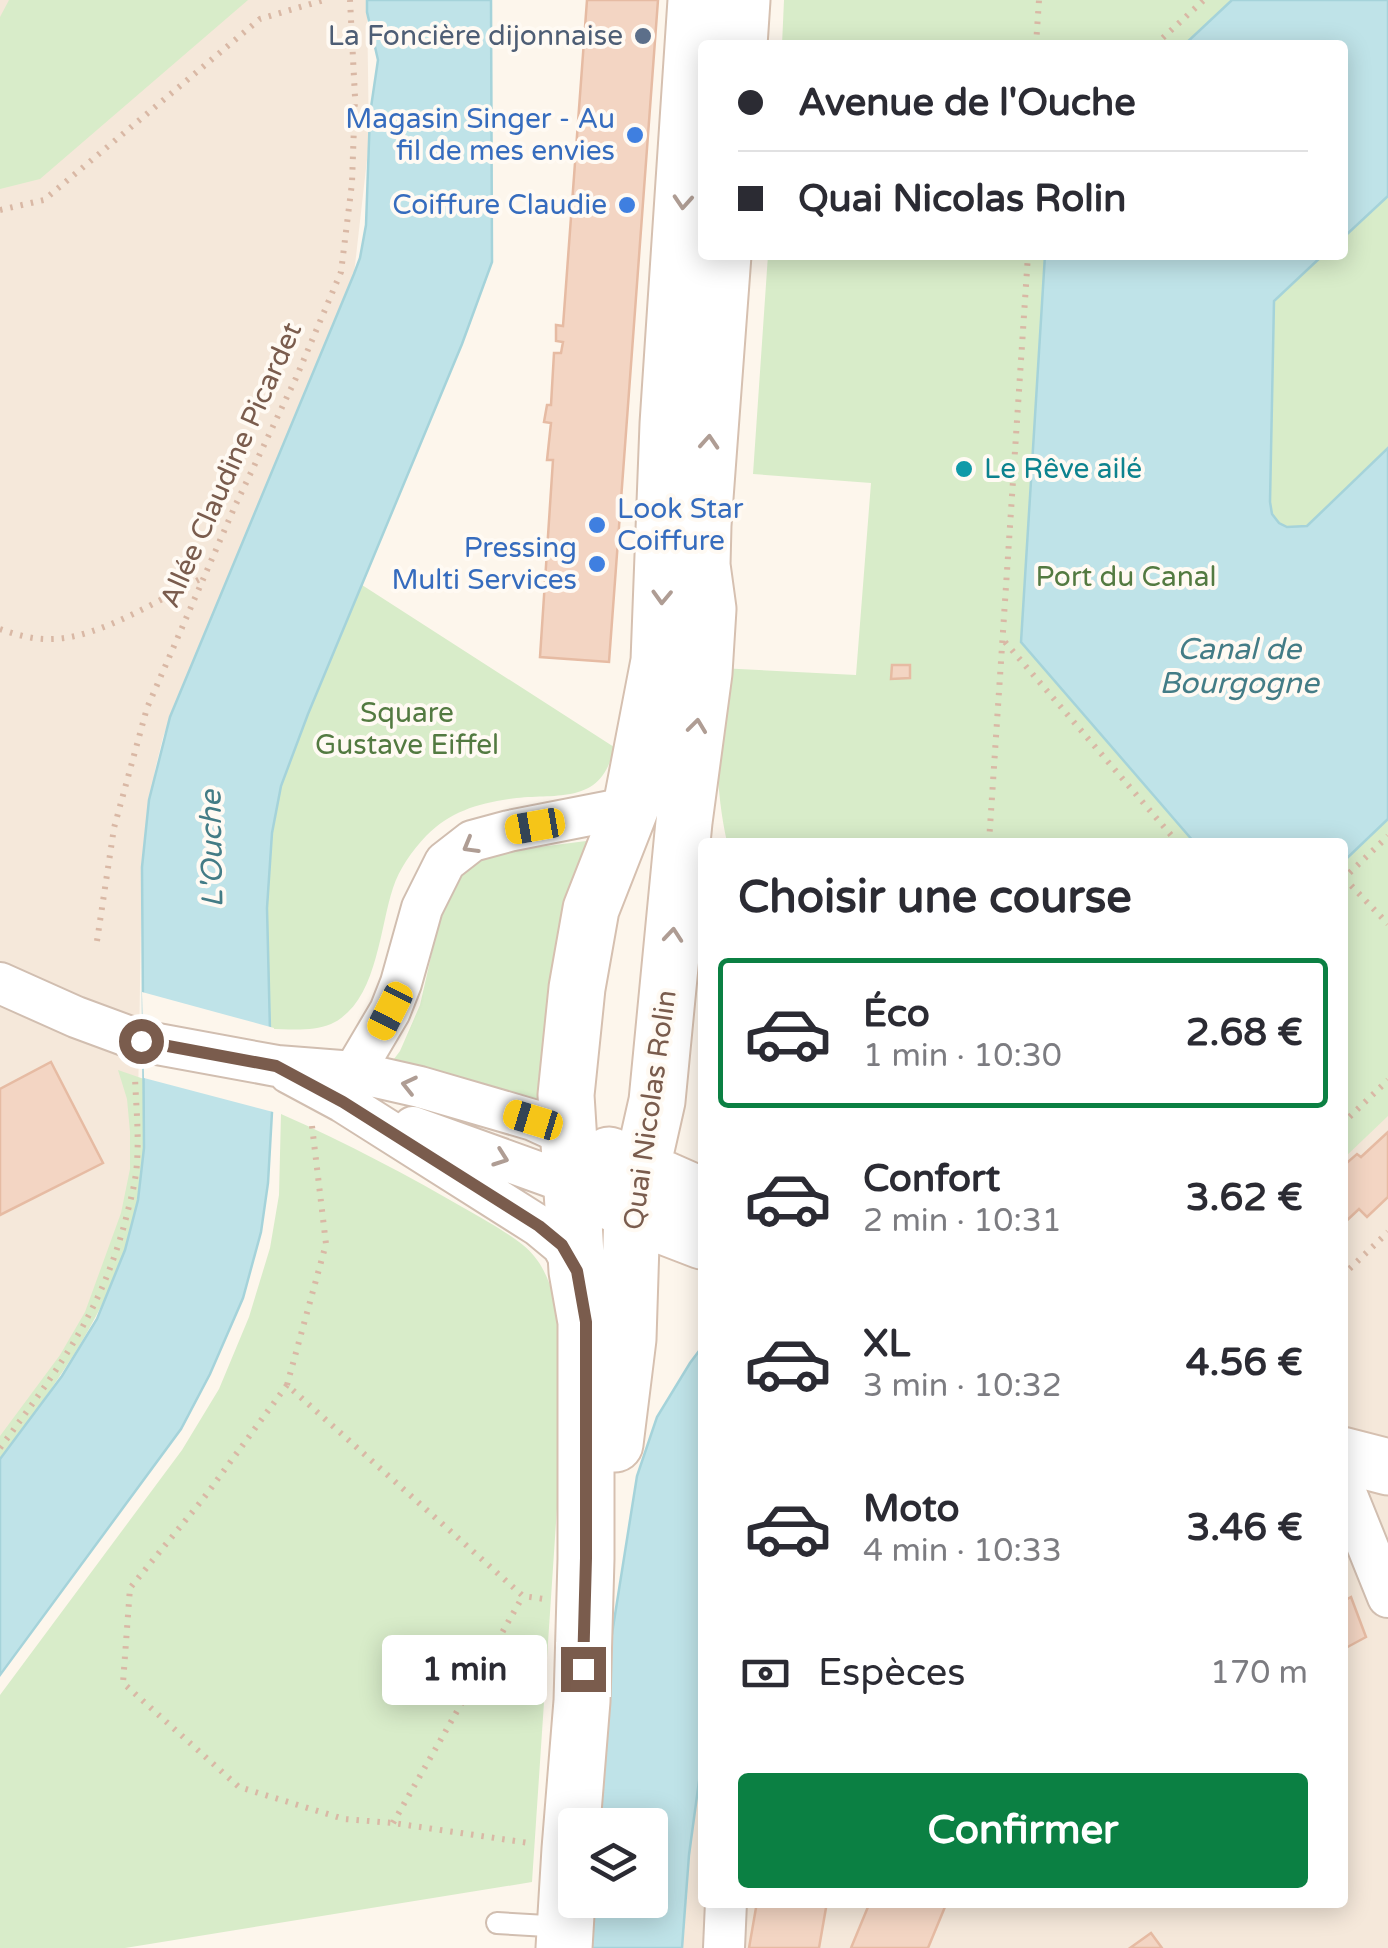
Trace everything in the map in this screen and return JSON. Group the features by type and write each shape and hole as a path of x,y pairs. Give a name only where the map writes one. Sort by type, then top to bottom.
{"main road":[{"name":"Quai Nicolas Rolin","path":"573,1808 586,1582 586,1322 577,1271 602,1174 656,1101 684,822 682,660 668,424 697,76 696,0"},
{"path":"738,40 742,0"},
{"name":"Quai Nicolas Rolin","path":"586,1582 615,1442 628,1339 597,1128 608,1002 632,807 682,660 708,609 702,565 703,525 723,260"},
{"path":"602,1174 698,1195"},
{"path":"602,1174 698,1237"},
{"path":"602,1174 606,1245 601,1442 605,1479"},
{"path":"628,1339 662,1286 675,1275 698,1266"},
{"path":"1348,1457 1388,1467"}],"street":[{"path":"336,1098 390,1011 422,908 445,862 472,841 508,830 632,807"},
{"path":"0,983 76,1017 138,1056 276,1066 336,1098 548,1233 562,1245 577,1271"},
{"path":"336,1098 602,1174"},
{"path":"1348,1498 1388,1597"},
{"path":"724,1948 726,1908"}],"lane":[{"path":"497,1923 565,1937"}],"path":[{"path":"0,210 44,200 260,19 324,0"},
{"name":"Allée Claudine Picardet","path":"97,940 114,828 147,708 341,272 352,183 355,98 350,0"},
{"path":"1036,40 1039,0"},
{"path":"1160,40 1204,0"},
{"path":"990,838 1028,260"},
{"path":"0,629 58,640 100,628 204,576"},
{"path":"1004,641 1174,838"},
{"path":"1348,874 1388,836"},
{"path":"1348,884 1388,924"},
{"path":"0,1448 68,1356 92,1314 110,1269 129,1208 137,1162 138,1056"},
{"path":"1348,1118 1388,1080"},
{"path":"336,1098 326,1244 287,1385 130,1588 123,1683 240,1787 344,1819 558,1847"},
{"path":"1348,1270 1388,1232"},
{"path":"287,1385 523,1596"},
{"path":"393,1823 523,1596 586,1582"}],"shaded area":[{"path":"0,0 367,0 369,142 354,274 177,701 155,770 142,867 137,1162 117,1251 68,1356 0,1447"},
{"path":"1388,819 1388,1948 682,1948 698,1789 698,1908 1348,1908 1348,856"}],"green space":[{"path":"9,0 248,0 40,179 0,189 0,17"},
{"name":"Port du Canal","path":"784,0 1388,0 1388,1116 1348,1154 1348,838 726,838 717,734 719,668 856,675 871,483 753,474 768,260 1348,260 1348,40 782,40"},
{"name":"Square Gustave Eiffel","path":"362,585 614,747 599,780 587,788 559,796 485,804 464,810 435,828 402,867 374,964 358,1000 346,1014 324,1027 269,1029 266,905 275,812 300,733"},
{"path":"594,840 541,1103 400,1066 394,1059 420,1005 451,885 472,864 492,853"},
{"path":"118,1070 144,1079 142,1172 128,1239 116,1274 84,1338 0,1459 0,1436 60,1355 85,1312 121,1213 130,1169 130,1132 127,1099"},
{"path":"281,1114 378,1160 505,1232 534,1256 550,1284 565,1388 532,1882 125,1948 0,1948 0,1695 182,1450 219,1389 249,1317 270,1248 279,1195"}],"water":[{"name":"L'Ouche","path":"367,0 491,0 492,262 281,786 272,833 267,908 272,1112 268,1183 261,1232 243,1298 181,1429 0,1675 0,1459 62,1376 97,1319 125,1250 138,1200 144,1148 142,867 149,800 170,717 360,258 366,225 370,114 378,60"},
{"path":"1232,0 1388,0 1388,196 1348,233 1348,40 1189,40"},
{"name":"Canal de Bourgogne","path":"1045,260 1318,260 1274,301 1270,502 1279,523 1287,527 1307,526 1388,448 1388,819 1348,857 1348,838 1191,838 1021,642"},
{"path":"698,1352 698,1789 682,1948 587,1948 590,1918 668,1918 668,1808 597,1808 608,1659 637,1476 657,1417"}],"pier":[{"path":"142,992 274,1028 277,1113 144,1078"}],"building":[{"path":"587,0 658,0 609,662 540,657 553,460 547,460 551,423 544,422 547,405 551,405 554,353 561,353 563,342 556,341 556,325 563,326"},
{"path":"892,665 910,665 910,678 891,679"},
{"path":"51,1062 103,1163 0,1215 0,1089"},
{"path":"1388,1132 1388,1197 1367,1217 1359,1209 1348,1219 1348,1162 1357,1154 1361,1157"},
{"path":"1351,1597 1366,1637 1348,1647"},
{"path":"756,1908 826,1908 819,1948 749,1948"},
{"path":"868,1908 945,1908 928,1948 851,1948"},
{"path":"1151,1933 1162,1948 1130,1948"}],"place":[{"name":"La Foncière dijonnaise","path":"643,36"},
{"name":"Magasin Singer - Au fil de mes envies","path":"635,135"},
{"name":"Coiffure Claudie","path":"627,205"},
{"name":"Le Rêve ailé","path":"964,469"},
{"name":"Look Star Coiffure","path":"597,525"},
{"name":"Pressing Multi Services","path":"597,564"}],"route":[{"path":"141,1041 276,1066 343,1102 539,1226 562,1245 577,1271 586,1322 583,1669"}]}
